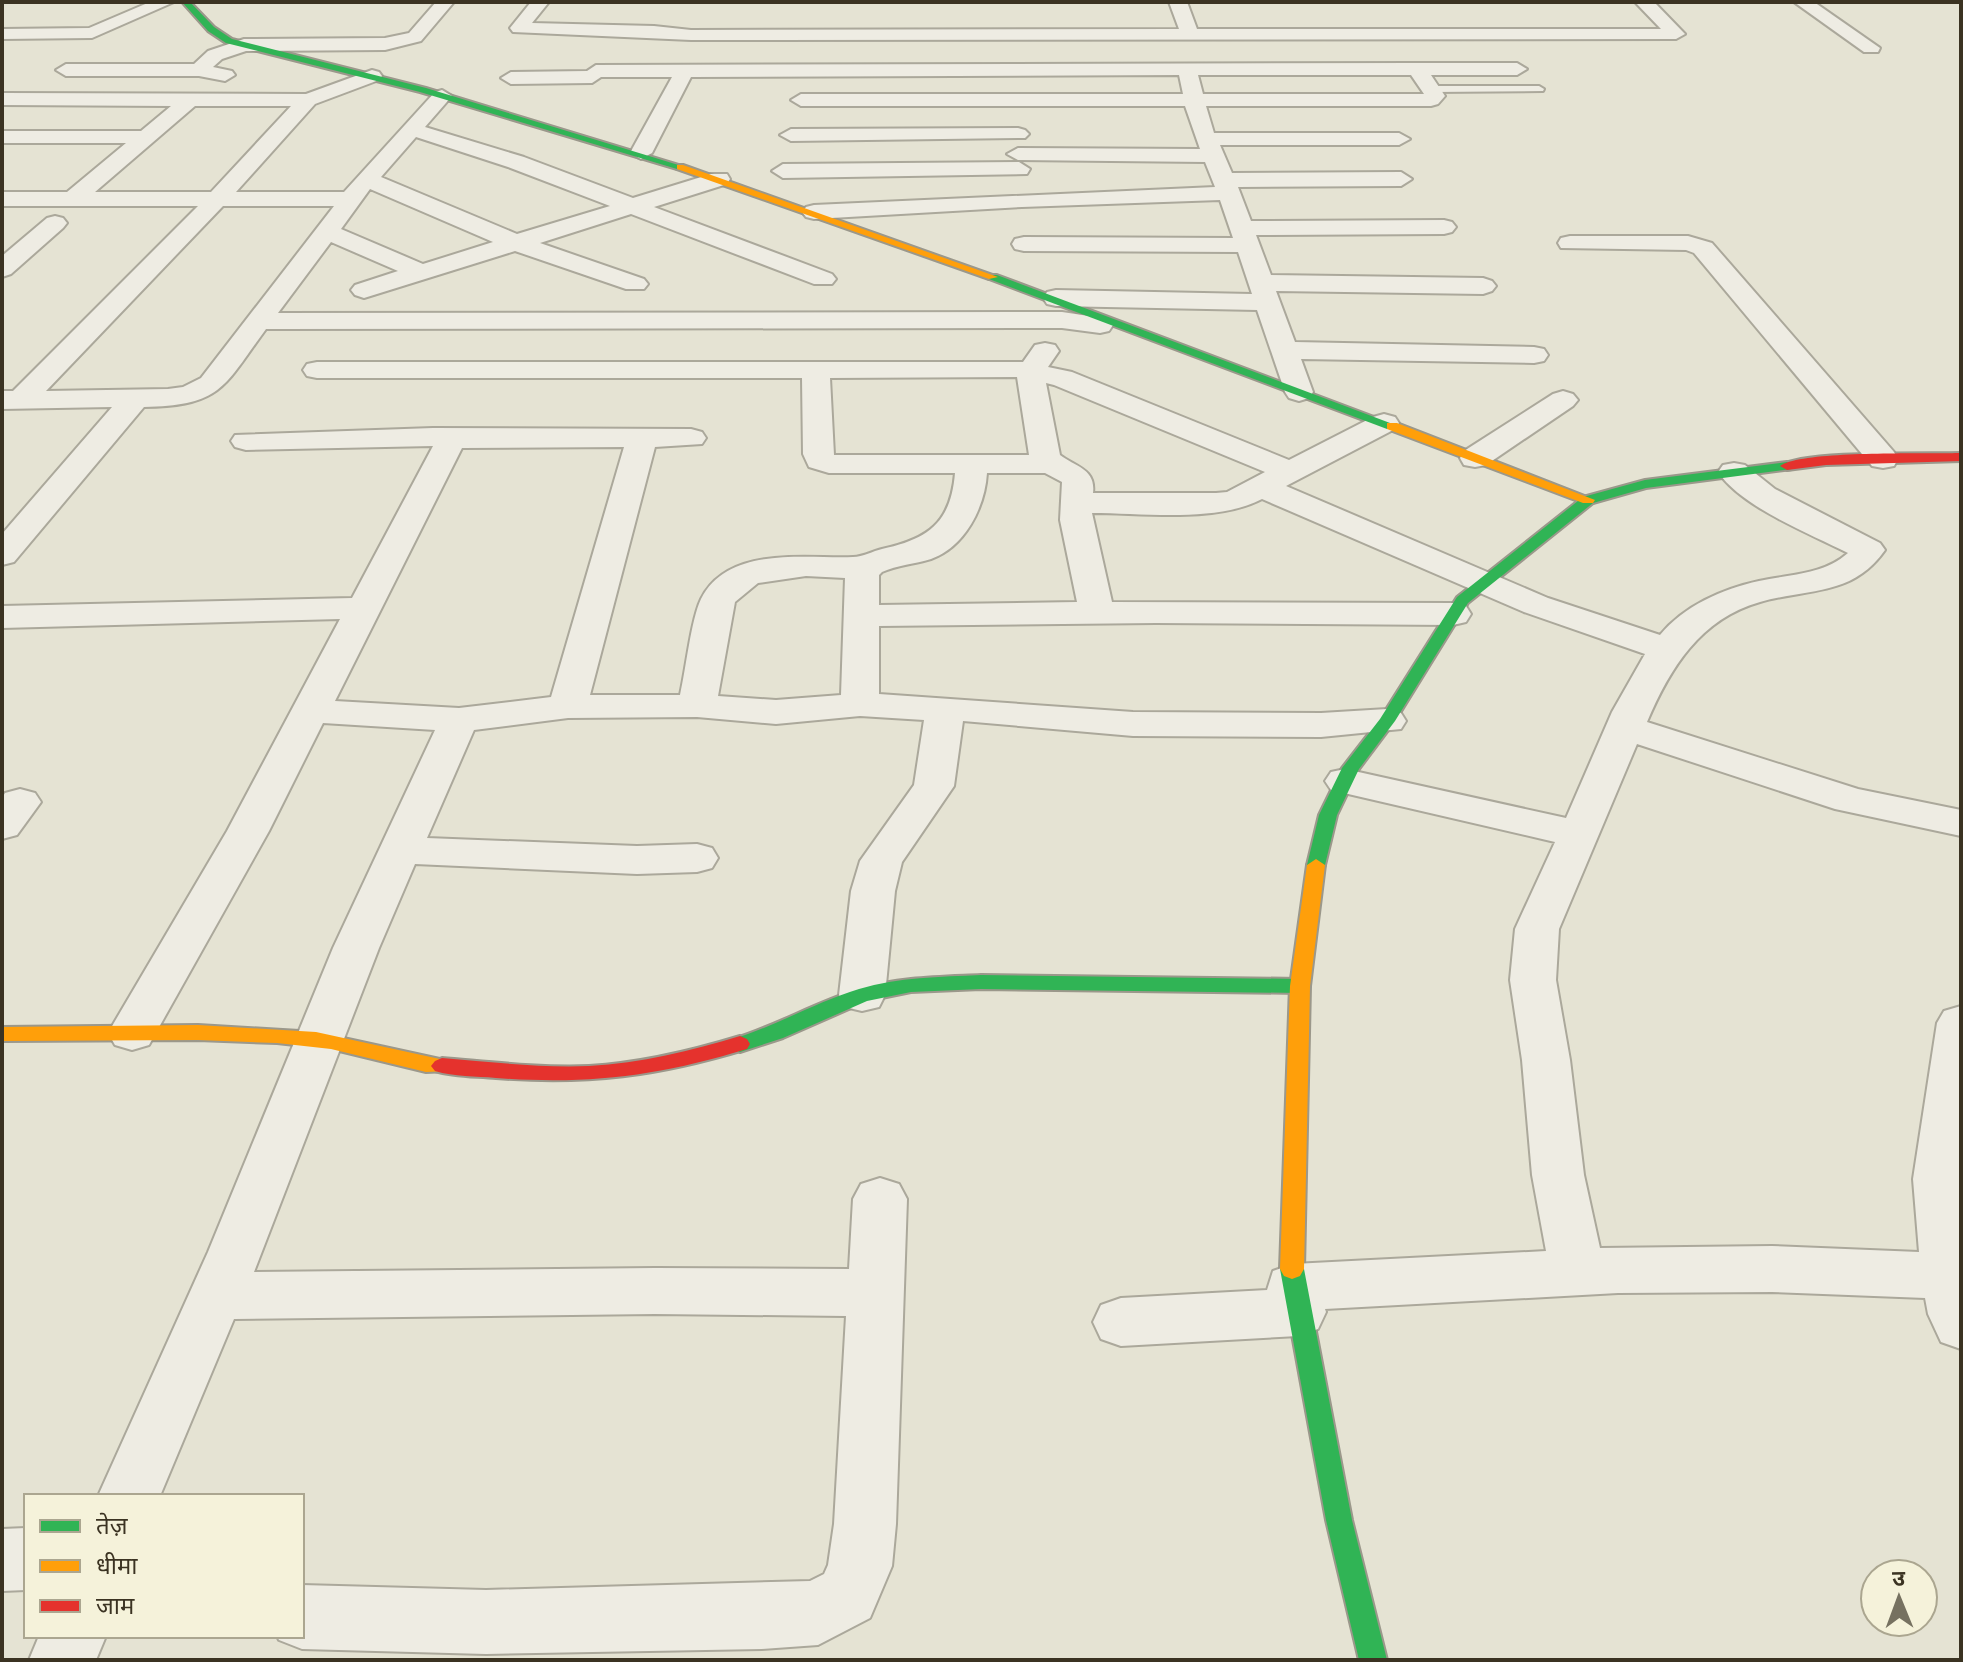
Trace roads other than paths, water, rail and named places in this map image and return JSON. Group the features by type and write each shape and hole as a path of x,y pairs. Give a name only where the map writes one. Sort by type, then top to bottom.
{"street":[{"path":"2,34 95,32 165,2"},
{"path":"186,2 220,37 372,76 641,153 719,179 1024,288 1106,323 1588,500"},
{"path":"199,70 215,55 244,45 399,43 415,37 445,2"},
{"path":"540,2 519,28 654,31 691,35 1047,37 1676,34 1644,2"},
{"path":"1178,2 1190,36"},
{"path":"1803,2 1871,48"},
{"path":"1522,13 1544,35"},
{"path":"1125,16 1139,68"},
{"path":"136,17 200,18"},
{"path":"555,30 548,45 597,68"},
{"path":"6,95 66,70 96,51 99,40 95,32"},
{"path":"1046,69 1047,37"},
{"path":"511,78 597,68 681,78 804,85 1012,69 1517,69"},
{"path":"1187,68 1203,129 1299,392"},
{"path":"1012,69 1022,200 1024,288"},
{"path":"783,171 1017,135 1203,129 1434,98 1433,89 1417,69"},
{"path":"66,70 199,70 311,99"},
{"path":"6,95 190,100 311,99 372,76"},
{"path":"641,153 681,78"},
{"path":"804,85 1017,135"},
{"path":"780,201 783,171 804,85"},
{"path":"11,400 135,399 191,394 211,384 366,179 442,96"},
{"path":"11,400 169,251 311,99"},
{"path":"73,199 190,100"},
{"path":"411,129 516,162 823,279"},
{"path":"791,135 1017,135 1203,129 1399,139"},
{"path":"2,137 147,137"},
{"path":"366,179 514,242 635,284"},
{"path":"364,290 719,179"},
{"path":"814,212 1226,186 1401,179"},
{"path":"2,199 350,199"},
{"path":"2,269 55,223"},
{"path":"1024,244 1444,227"},
{"path":"325,231 421,272"},
{"path":"1570,243 1688,243 1703,248 1883,459"},
{"path":"1051,298 1483,286"},
{"path":"259,321 1062,320 1106,323"},
{"path":"1097,612 1075,503 1079,488 1076,477 1045,458 1030,371 1038,355 1045,350 1106,323"},
{"path":"1285,350 1534,355"},
{"path":"317,370 1030,371 1062,378 1289,471"},
{"path":"816,370 820,460 829,464 1051,464"},
{"path":"2,555 135,399"},
{"path":"1475,458 1563,400"},
{"path":"1075,503 1216,503 1235,500 1384,423"},
{"path":"568,707 642,438"},
{"path":"246,441 691,438"},
{"path":"132,1033 248,831 449,439"},
{"path":"1373,1660 1339,1520 1296,1300 1290,1227 1300,986 1317,860 1328,815 1345,781 1387,721 1462,600 1588,500 1645,484 1826,461 1961,457"},
{"path":"860,705 861,582 866,568 875,561 918,554 944,540 954,528 966,501 972,481 971,465"},
{"path":"1577,1272 1558,1175 1546,1060 1533,980 1537,929 1626,728 1667,649 1691,624 1734,600 1816,582 1867,554 1864,546 1773,501 1734,472"},
{"path":"1260,486 1565,616 1667,649"},
{"path":"697,706 718,600 725,588 738,579 776,569 866,568"},
{"path":"2,617 365,608"},
{"path":"863,616 1097,612 1453,614"},
{"path":"311,711 459,720 568,707 697,706 776,712 860,705 1133,724 1280,725 1387,721"},
{"path":"862,995 873,891 881,861 934,786 945,709"},
{"path":"130,1494 216,1296 319,1039 459,720"},
{"path":"1626,728 1850,800 1961,823"},
{"path":"1345,781 1578,834"},
{"path":"401,850 637,860 697,858"},
{"path":"2,1034 222,1033 319,1039 379,1056 436,1066 567,1074 614,1071 695,1058 776,1033 862,995 911,985 981,982 1300,986"},
{"path":"1121,1322 1296,1300 1577,1272 1772,1269 1957,1293 1939,1179 1961,1023"},
{"path":"304,1617 486,1622 762,1617 818,1613 847,1596 860,1566 880,1199"},
{"path":"216,1296 655,1291 877,1293"},
{"path":"2,1560 24,1559"},
{"path":"62,1660 72,1638"}],"lane":[{"path":"1433,89 1539,89"}]}
